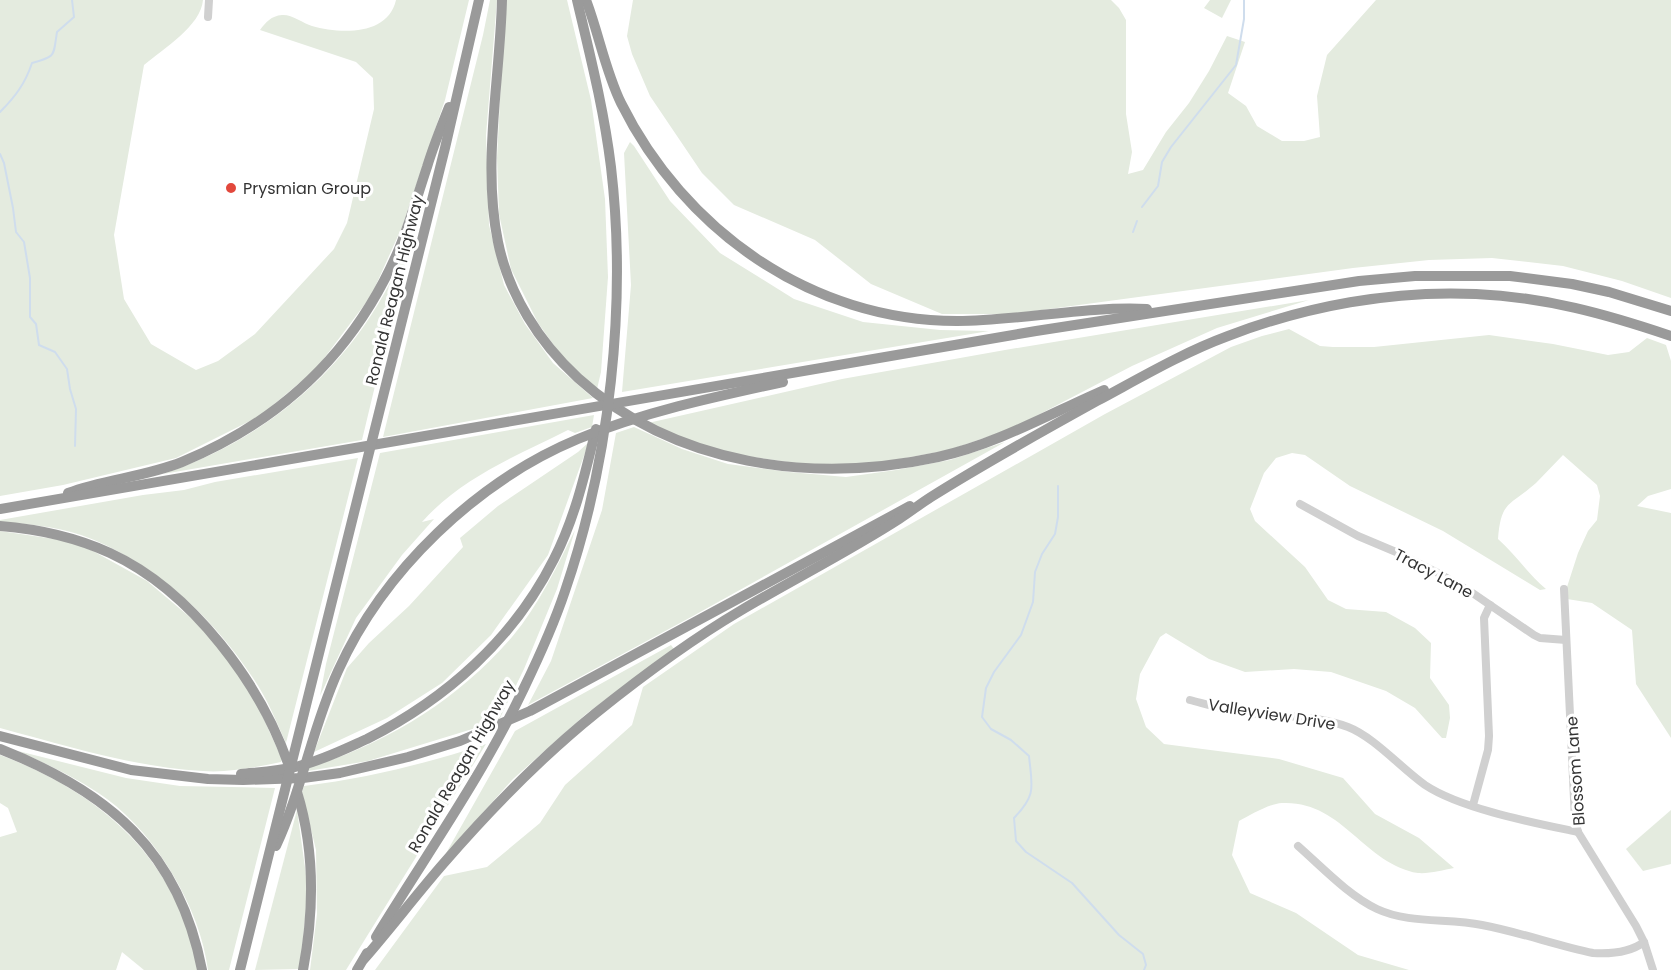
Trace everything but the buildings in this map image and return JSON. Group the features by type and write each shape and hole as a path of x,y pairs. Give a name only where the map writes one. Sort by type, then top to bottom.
{"highway":[{"name":"Ronald Reagan Highway","path":"240,970 479,0"},
{"path":"502,0 492,176 496,226 501,252 517,296 533,325 562,363 595,393 669,438 700,449 747,461 807,468 882,467 929,459 1011,434 1226,336 1284,317 1356,302 1427,294 1487,295 1552,302 1597,312 1671,336"},
{"path":"208,779 299,766 340,752 393,726 456,682 480,661 505,633 542,582 555,559 573,516 595,452 599,412 609,391 616,303 615,208 601,104 577,0"},
{"path":"586,0 620,101 658,166 707,221 734,244 784,276 847,303 913,318 974,321 1098,311 1174,310"},
{"path":"44,502 83,488 154,471 214,448 257,424 281,407 324,367 366,314 393,263 466,59"},
{"path":"0,509 1036,331 1359,281 1465,274 1510,276 1572,284 1643,301 1671,311"},
{"path":"364,959 473,830 549,753 593,715 690,643 737,612 900,519 927,499 1069,417 1180,357"},
{"path":"267,864 294,803 315,730 339,669 371,613 392,584 436,535 489,489 546,455 598,431 675,407 789,380 823,369"},
{"name":"Ronald Reagan Highway","path":"357,970 489,754 524,688 554,619 574,564 583,531 595,452"},
{"path":"0,736 131,770 208,779 281,780 340,773 408,757 460,741 530,711 899,511 927,499"},
{"path":"0,525 82,541 111,554 151,578 189,609 207,628 260,700 293,777 309,848 311,915 303,970"},
{"path":"0,749 73,783 103,803 137,833 165,870 181,900 195,938 202,970"}],"street":[{"path":"208,17 209,0"},
{"name":"Tracy Lane","path":"1300,504 1358,536 1438,573 1490,605 1533,636 1566,640"},
{"name":"Blossom Lane","path":"1564,589 1575,820 1578,832 1644,942 1653,970"},
{"path":"1473,805 1488,750 1484,618 1490,605"},
{"name":"Valleyview Drive","path":"1190,700 1236,711 1319,719 1345,726 1359,733 1426,785 1455,800 1578,832"},
{"path":"1298,846 1352,893 1388,914 1480,924 1593,953 1630,949 1644,942"}],"shaded area":[{"path":"0,0 203,0 201,10 188,28 144,65 114,235 124,299 151,344 196,370 218,361 255,334 334,249 347,223 374,109 373,78 356,62 260,30 269,20 282,15 323,29 349,31 373,26 383,20 391,12 396,0 469,0 445,100 402,227 371,296 316,369 260,416 176,458 63,485 0,496"},
{"path":"490,0 497,0 486,135 489,225 504,285 525,324 553,363 593,398 383,437 483,35"},
{"path":"505,0 567,0 591,100 605,199 608,277 601,372 597,389 563,358 538,323 511,269 499,214 497,158"},
{"path":"633,0 1111,0 1126,20 1126,114 1132,152 1128,174 1143,170 1166,132 1189,103 1227,36 1245,42 1228,93 1246,106 1257,126 1282,141 1304,141 1320,137 1317,96 1327,55 1376,0 1671,0 1671,298 1622,281 1563,266 1492,258 1429,260 1353,268 1012,314 942,314 871,284 815,240 734,205 702,173 650,96 632,54 627,36"},
{"path":"1210,0 1231,0 1222,18 1204,8"},
{"path":"630,142 670,201 720,253 794,299 863,322 940,330 989,331 622,392 631,285 624,153"},
{"path":"412,227 415,229 362,440 163,474 230,445 290,405 317,381 342,354 384,294 396,270"},
{"path":"1309,300 1217,328 1132,366 1013,428 949,450 872,464 809,465 739,455 702,446 648,423 842,379"},
{"path":"1289,329 1320,346 1374,347 1489,335 1608,355 1629,352 1647,338 1666,345 1671,361 1671,489 1648,496 1637,506 1671,513 1671,738 1636,684 1632,630 1592,603 1567,599 1567,587 1578,553 1588,531 1597,520 1600,496 1597,485 1563,455 1536,483 1508,505 1499,526 1498,539 1546,589 1540,590 1443,531 1350,486 1305,455 1292,453 1276,458 1264,473 1250,509 1255,521 1305,567 1328,600 1346,609 1386,612 1415,628 1431,643 1430,678 1449,705 1450,718 1446,738 1442,738 1415,708 1386,691 1331,672 1294,669 1245,672 1209,659 1166,633 1160,637 1140,674 1136,699 1146,727 1164,744 1279,759 1343,778 1375,814 1419,838 1454,868 1418,873 1399,867 1382,858 1337,821 1321,811 1303,805 1282,803 1271,805 1239,821 1232,855 1250,893 1296,913 1358,955 1409,970 375,970 444,876 487,867 540,823 565,785 632,725 643,687 734,624 1105,414 1231,347"},
{"path":"594,415 592,427 575,433 568,430 509,459 472,480 437,506 422,522 434,519 402,555 356,618 320,696 326,664 380,453"},
{"path":"634,427 682,449 728,464 846,477 950,460 1005,442 528,705 551,661 602,510 616,433"},
{"path":"589,442 548,555 491,635 442,683 387,718 314,752 347,668 369,643 409,606 463,547 460,538 498,506 578,452"},
{"path":"358,458 286,743 263,694 237,655 199,612 156,575 132,559 81,535 51,527 0,522 0,520 184,490 215,482"},
{"path":"575,530 557,589 524,669 500,718 492,723 368,761 308,771 310,767 367,746 394,732 446,699 469,680 492,659 522,625 547,585"},
{"path":"0,531 68,541 93,551 147,581 198,624 228,659 255,700 282,759 281,762 222,771 177,769 100,755 0,728"},
{"path":"671,645 674,649 586,714 513,779 445,855 515,731"},
{"path":"486,744 346,970 310,970 317,914 316,850 302,792 304,786 396,770"},
{"path":"18,751 126,778 180,786 275,788 229,970 208,970 196,922 186,898 159,853 125,814 86,785"},
{"path":"0,755 61,783 89,801 115,821 138,844 158,870 175,898 190,935 198,970 144,970 122,952 116,970 0,970 0,837 17,832 8,808 0,803"},
{"path":"297,810 308,889 300,969 255,970"},
{"path":"1671,810 1671,864 1643,871 1626,849"}],"waterway":[{"path":"0,112 19,90 32,63 46,59 52,54 57,32 74,17 72,0"},
{"path":"1142,207 1158,186 1162,162 1171,147 1236,65 1244,19 1244,0"},
{"path":"0,154 4,163 16,232 24,242 30,278 30,317 36,324 39,345 55,352 67,369 76,409 75,446"},
{"path":"1133,232 1137,221"},
{"path":"1058,486 1058,517 1055,534 1042,554 1035,572 1033,602 1021,635 994,672 986,688 982,717 991,729 1011,740 1029,756 1031,790 1026,803 1014,818 1016,841 1026,852 1072,883 1119,935 1143,954 1146,965 1144,970"}],"place":[{"name":"Prysmian Group","path":"231,188"}]}
